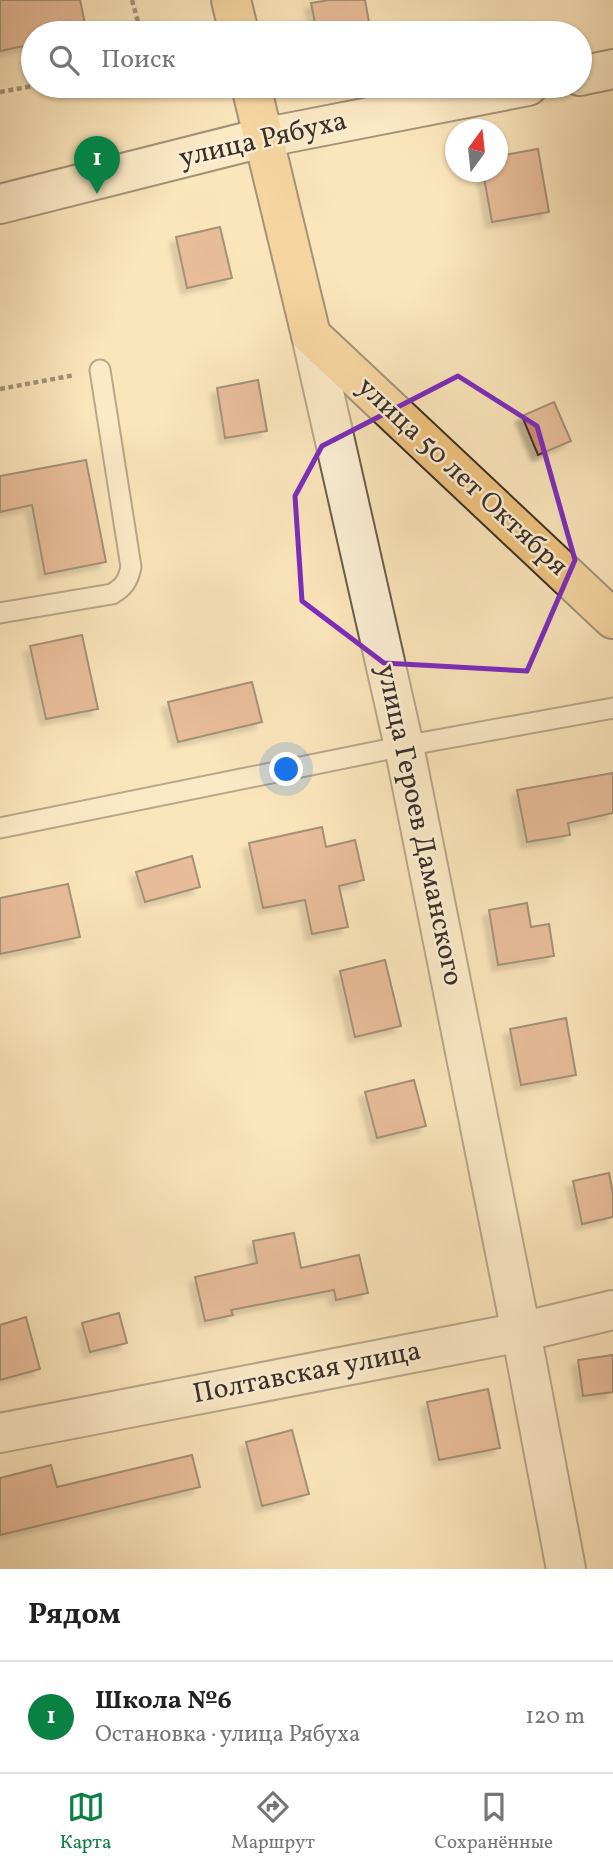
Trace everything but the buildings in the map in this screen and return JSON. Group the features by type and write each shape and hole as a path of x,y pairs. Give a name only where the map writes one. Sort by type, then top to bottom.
{"main road":[{"path":"231,0 236,21"},
{"name":"улица Героев Даманского","path":"254,98 311,335"},
{"name":"улица 50 лет Октября","path":"311,335 613,619"}],"street":[{"path":"592,73 613,69"},
{"name":"улица Рябуха","path":"0,204 262,138 467,98"},
{"name":"улица Героев Даманского","path":"311,335 404,746 566,1569"},
{"name":"Полтавская улица","path":"0,1433 521,1332 613,1310"}],"lane":[{"path":"0,613 112,594 123,588 129,577 131,567 100,370"},
{"path":"0,828 404,746 613,708"}],"path":[{"path":"132,0 138,21"},
{"path":"0,92 21,88"},
{"path":"0,389 100,370"}],"highlighted area":[{"path":"458,376 537,426 575,560 527,671 384,663 302,601 295,496 322,446"}],"place":[{"name":"Школа №6","path":"97,194"}]}
